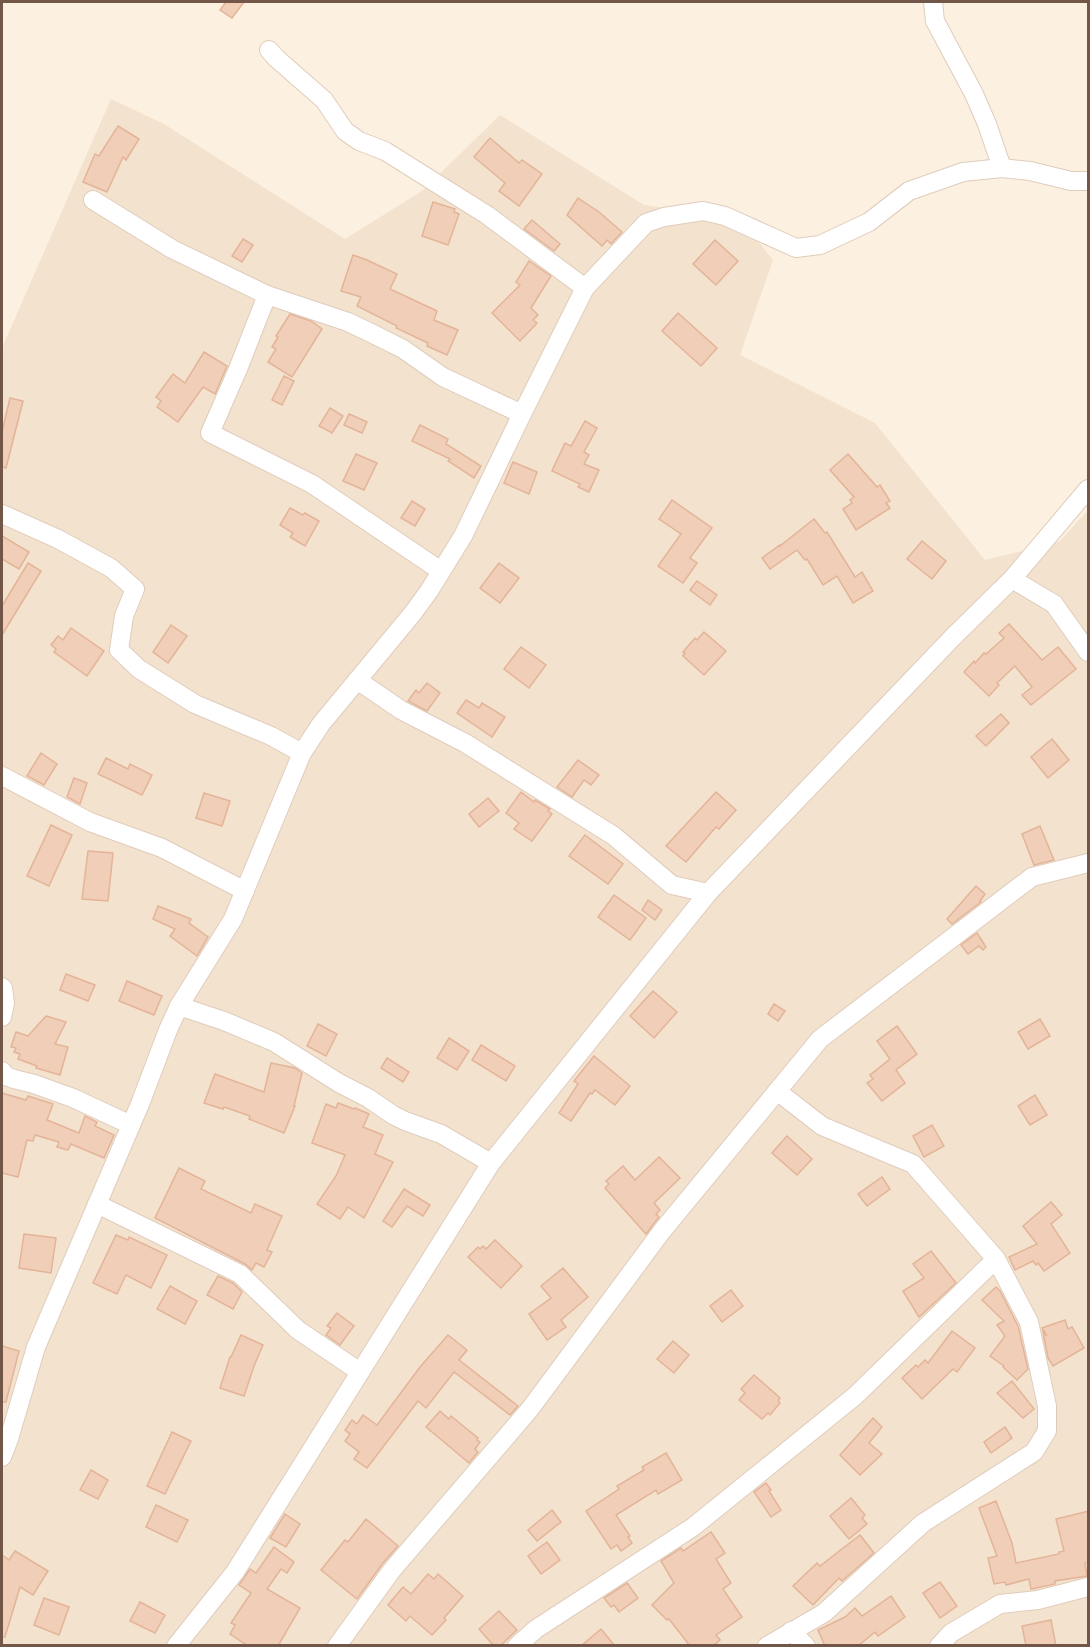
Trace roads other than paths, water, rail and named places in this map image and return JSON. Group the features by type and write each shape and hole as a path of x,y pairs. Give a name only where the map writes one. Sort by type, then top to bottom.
{"street":[{"path":"933,2 934,21 975,94 1002,168"},
{"path":"269,50 324,100 345,131 359,141 385,151 487,214 585,288"},
{"path":"2,1457 36,1347 131,1125 168,1030 179,1006 233,919 302,753 321,724 413,613 463,536 585,288 646,223 664,217 703,210 725,216 796,248 820,245 869,222 909,191 963,172 1002,168 1030,171 1071,181 1089,181"},
{"path":"93,200 172,249 267,296 348,322 403,349 443,377 522,414"},
{"path":"267,296 210,433 312,484 441,571"},
{"path":"176,1646 235,1572 491,1163 708,893 951,638 1012,579 1089,489"},
{"path":"2,514 58,538 111,568 135,590 124,616 119,650 140,669 195,704 271,736 302,753"},
{"path":"1012,579 1054,604 1089,651"},
{"path":"357,680 401,710 465,743 614,836 672,885 708,893"},
{"path":"2,776 90,822 162,848 245,891"},
{"path":"337,1646 392,1570 530,1409 662,1231 820,1039 1032,877 1089,863"},
{"path":"2,987 6,1003 2,1017"},
{"path":"179,1006 224,1021 274,1042 393,1115 441,1134 491,1163"},
{"path":"2,1071 6,1076 73,1098 131,1125"},
{"path":"767,1646 824,1613 923,1522 1034,1452 1047,1431 1047,1406 1029,1322 996,1259 913,1164 822,1126 777,1091"},
{"path":"97,1204 240,1274 298,1330 360,1372"},
{"path":"517,1646 536,1629 693,1527 837,1411 996,1259"},
{"path":"939,1646 951,1634 1000,1604 1038,1600 1089,1587"},
{"path":"791,1631 806,1646"}]}
